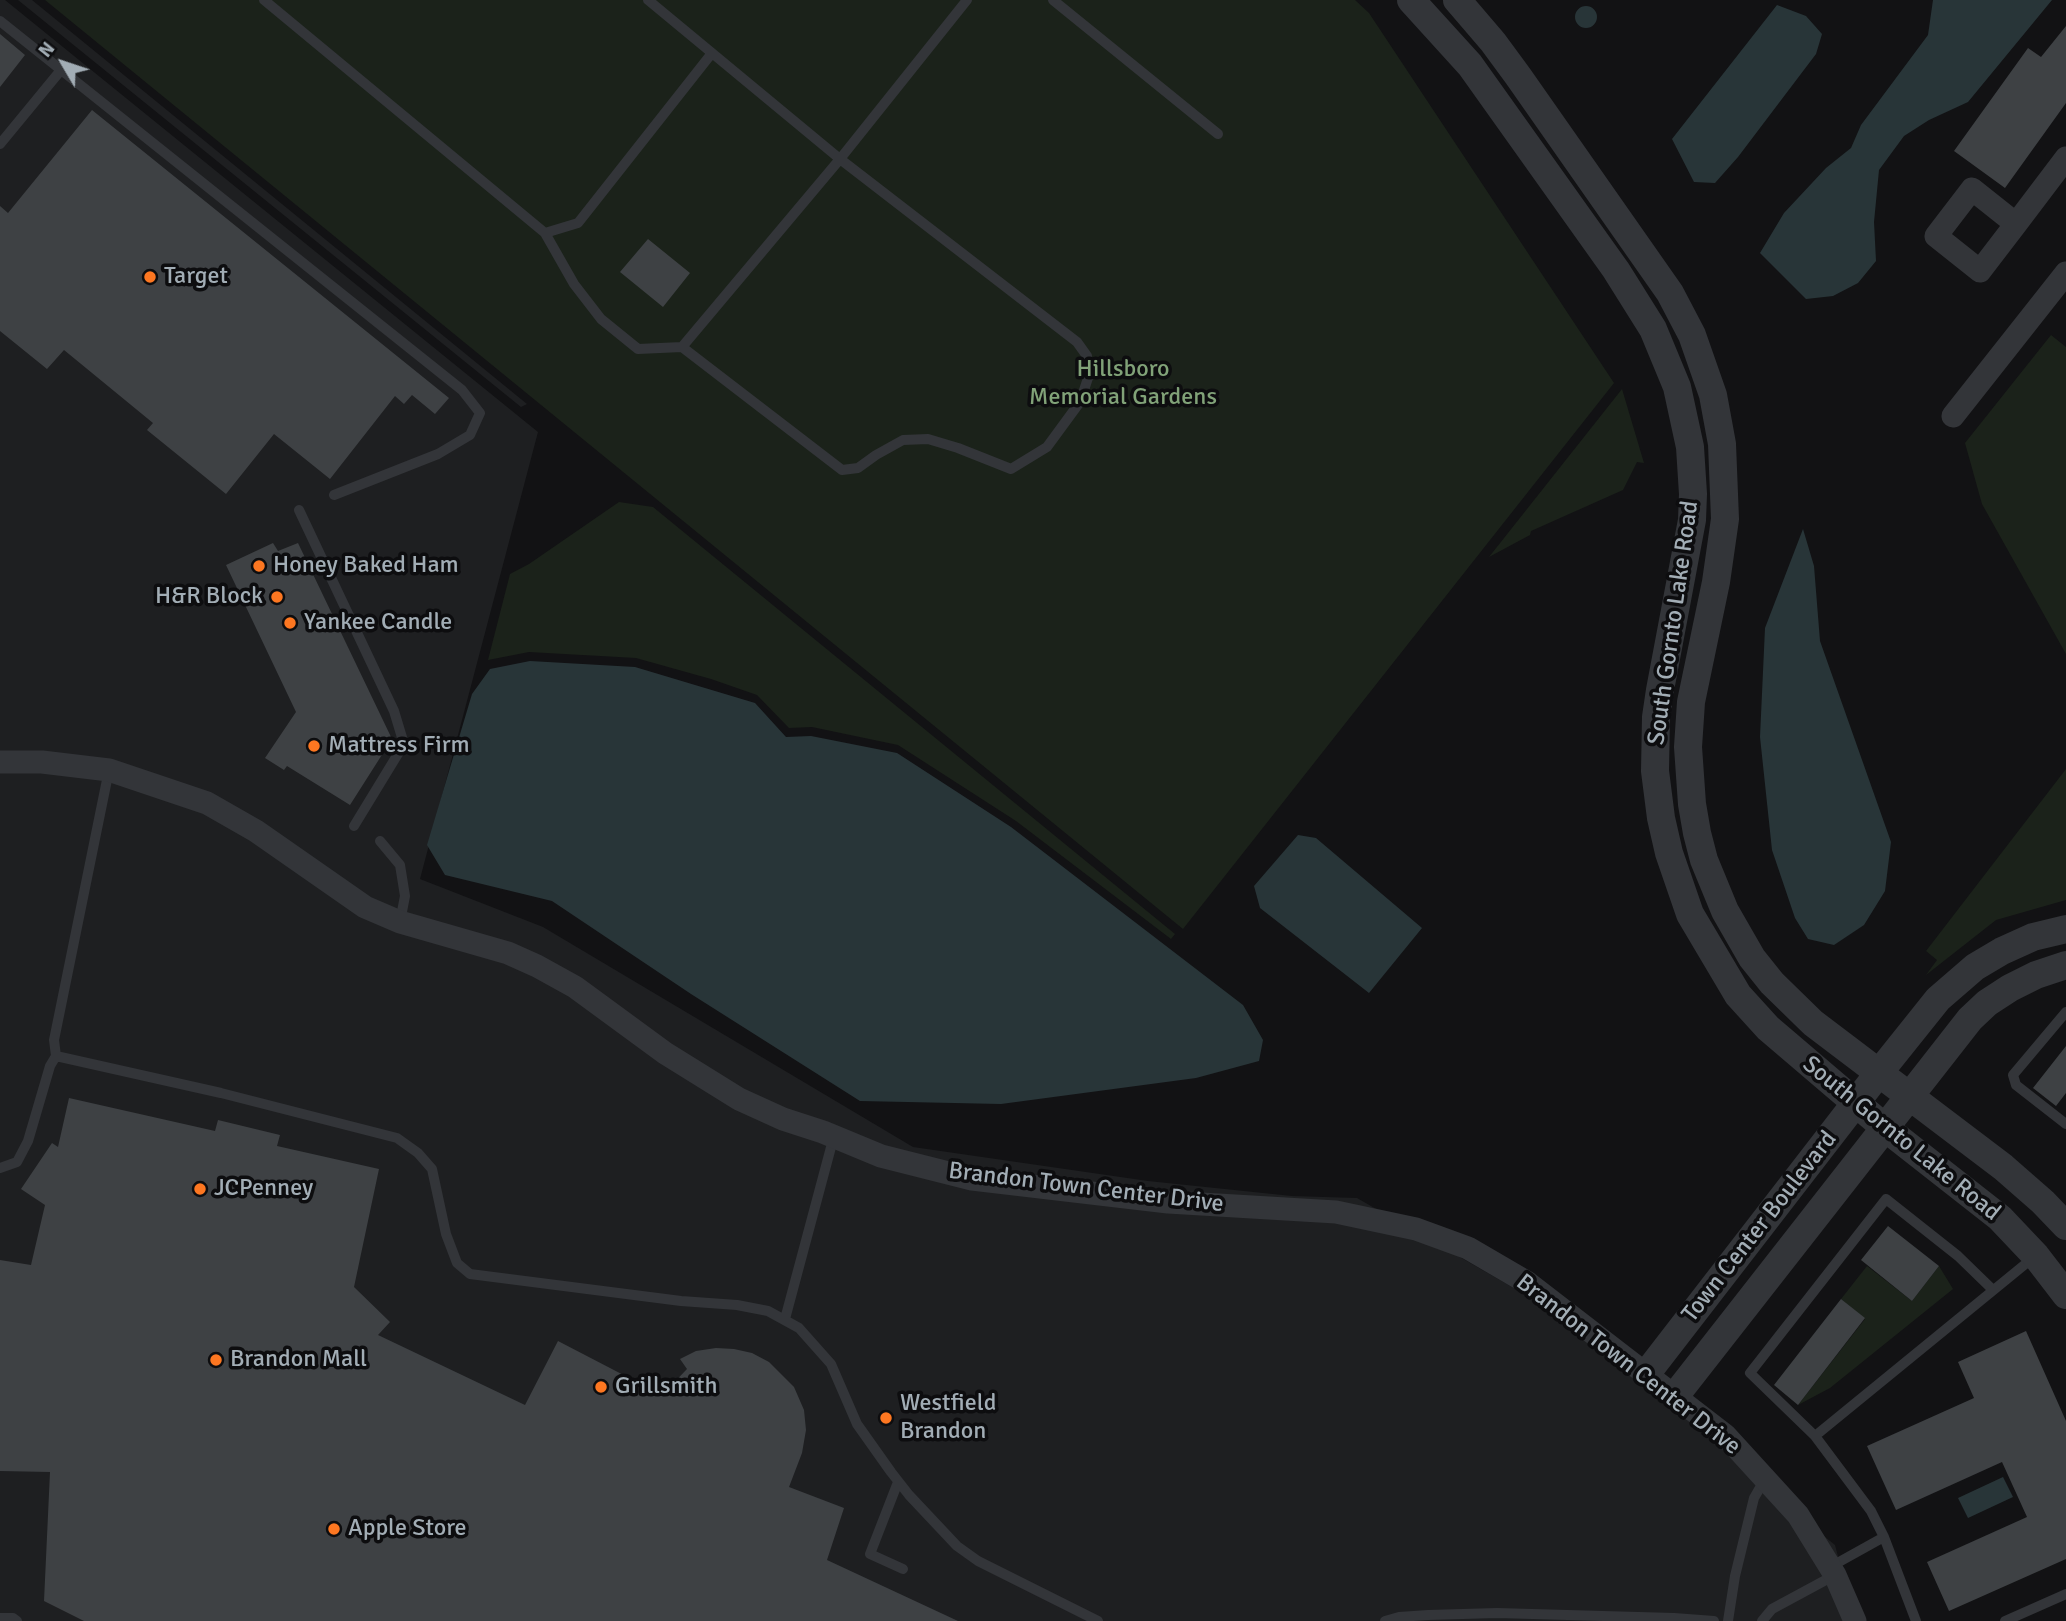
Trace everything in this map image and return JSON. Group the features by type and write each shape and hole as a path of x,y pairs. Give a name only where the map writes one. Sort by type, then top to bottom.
{"street":[{"name":"South Gornto Lake Road","path":"1411,0 1470,65 1656,301 1692,335 1713,395 1724,471 1725,519 1722,549 1691,702 1689,725 1692,804 1702,851 1725,911 1752,958 1772,983 1812,1023 2003,1167 2036,1195 2066,1226"},
{"name":"South Gornto Lake Road","path":"1457,0 1518,76 1656,301 1663,350 1687,426 1693,482 1688,553 1656,717 1655,771 1669,853 1690,914 1738,995 1784,1043 1884,1127 1986,1206 2036,1256 2066,1295"},
{"path":"2016,224 2066,158"},
{"path":"1953,416 2066,273"},
{"name":"Brandon Town Center Drive","path":"0,762 41,762 109,770 207,803 256,831 365,907 400,922 508,953 553,974 721,1089 769,1114 834,1136 881,1156 972,1179 1168,1202 1336,1212 1416,1229 1468,1248 1528,1283 1725,1435 1798,1515 1832,1571 1855,1621"},
{"name":"Town Center Boulevard","path":"1647,1373 1938,999 1975,967 2033,937 2066,929"},
{"name":"Town Center Boulevard","path":"1675,1396 1954,1037 1987,1003 2036,975 2066,965"}],"lane":[{"path":"264,0 277,4 545,233 574,284 601,319 638,349 682,347 842,470 858,468 903,440 928,439 1011,469 1047,447 1080,402 1088,378 1087,356 1077,342 840,159 648,0"},
{"path":"682,347 840,159 967,0"},
{"path":"1053,0 1218,134"},
{"path":"0,21 462,390 480,413 470,435 438,454 334,495"},
{"path":"545,233 578,223 712,54"},
{"path":"0,144 61,70"},
{"path":"299,510 394,711 404,744 354,826"},
{"path":"0,1168 18,1161 28,1141 50,1066 56,1056 54,1040 109,770"},
{"path":"380,841 400,865 405,896 400,922"},
{"path":"2066,1012 2013,1075 2016,1085 2066,1124"},
{"path":"56,1056 221,1093 397,1138 418,1153 432,1169 446,1234 457,1263 470,1274 681,1301 737,1305 768,1311 785,1319 799,1328 831,1364 857,1424 898,1482 957,1546 978,1561 1098,1621"},
{"path":"785,1319 834,1136"},
{"path":"1916,1621 1884,1537 1871,1511 1815,1436 1750,1373 1886,1199 1958,1256 1993,1290"},
{"path":"1815,1436 2036,1256"},
{"path":"1728,1621 1735,1576 1754,1498 1765,1479"},
{"path":"898,1482 870,1554 903,1569"},
{"path":"1762,1621 1772,1609 1884,1537"},
{"path":"2005,1621 2066,1594"},
{"path":"1385,1621 1428,1615 1497,1614 1714,1621"},
{"path":"0,1618 13,1618 17,1621"}],"shaded area":[{"path":"0,0 5,0 538,432 420,879 543,927 913,1147 1148,1181 1292,1196 1357,1198 1601,1338 1835,1545 1855,1621 0,1621"},
{"path":"18,0 32,0 527,404 521,407"},
{"path":"1933,0 2052,0 1968,102 1929,120 1904,136 1879,170 1874,222 1876,261 1858,283 1833,296 1806,299 1760,253 1784,213 1826,168 1851,148 1861,125 1928,35"},
{"path":"1777,5 1806,16 1822,34 1816,54 1715,183 1694,182 1672,139"},
{"path":"1586,6 1596,13 1597,17 1590,27 1586,28 1576,21 1575,17 1582,7"},
{"path":"1803,529 1814,566 1820,641 1891,842 1885,891 1864,925 1834,945 1808,939 1795,918 1772,850 1760,737 1765,628"},
{"path":"530,661 635,667 755,703 786,737 811,736 897,753 1011,827 1243,1005 1263,1040 1259,1061 1196,1078 1001,1104 860,1101 691,994 552,901 445,875 427,845 472,694 490,669"},
{"path":"1298,835 1316,838 1422,928 1369,993 1260,908 1254,886"},
{"path":"2003,1477 2013,1497 1968,1518 1958,1498"}],"green space":[{"name":"Hillsboro Memorial Gardens","path":"45,0 1355,0 1369,13 1614,383 1183,929"},
{"path":"2051,335 2066,347 2066,654 1982,504 1965,443"},
{"path":"1622,389 1644,463 1637,462 1623,490 1531,531 1530,535 1489,557"},
{"path":"619,502 653,507 1175,934 1171,939 1016,821 898,745 812,727 789,728 757,695 636,658 529,652 488,660 510,574 529,564"},
{"path":"2066,769 2066,900 1996,920 1926,975 1937,960 1926,951"},
{"path":"1867,1266 1912,1301 1939,1266 1953,1289 1830,1388 1798,1405 1865,1319 1841,1299"}],"building":[{"path":"2066,26 2066,103 2005,188 1954,151 2028,48 2041,57"},
{"path":"0,34 25,55 0,87"},
{"name":"Target","path":"92,110 449,398 435,414 412,395 404,404 395,396 330,479 274,434 226,494 147,430 153,423 64,350 47,369 0,331 0,206 8,213"},
{"path":"648,239 690,273 663,307 620,272"},
{"path":"273,543 278,551 298,543 392,739 350,805 287,766 284,770 265,758 296,712 226,565"},
{"path":"2066,1046 2066,1093 2056,1106 2033,1088"},
{"name":"Brandon Mall","path":"69,1098 215,1131 218,1120 280,1135 277,1146 379,1169 354,1287 390,1322 378,1335 525,1405 558,1341 662,1395 687,1369 680,1359 696,1351 734,1349 752,1353 769,1362 794,1387 804,1410 806,1430 802,1453 789,1487 844,1508 827,1560 958,1621 84,1621 44,1601 50,1472 0,1471 0,1260 31,1265 45,1205 21,1189 52,1143 58,1147"},
{"path":"1888,1226 1939,1266 1912,1301 1861,1260"},
{"path":"1841,1299 1865,1318 1798,1405 1774,1385"},
{"path":"2026,1331 2066,1421 2066,1559 1949,1611 1927,1562 2027,1517 2002,1462 1896,1510 1867,1446 1974,1398 1958,1362"}],"place":[{"name":"Target","path":"150,277"},
{"name":"Honey Baked Ham","path":"259,566"},
{"name":"H&R Block","path":"277,597"},
{"name":"Yankee Candle","path":"290,623"},
{"name":"Mattress Firm","path":"314,746"},
{"name":"JCPenney","path":"200,1189"},
{"name":"Brandon Mall","path":"216,1360"},
{"name":"Grillsmith","path":"601,1387"},
{"name":"Westfield Brandon","path":"886,1418"},
{"name":"Apple Store","path":"334,1529"}]}
